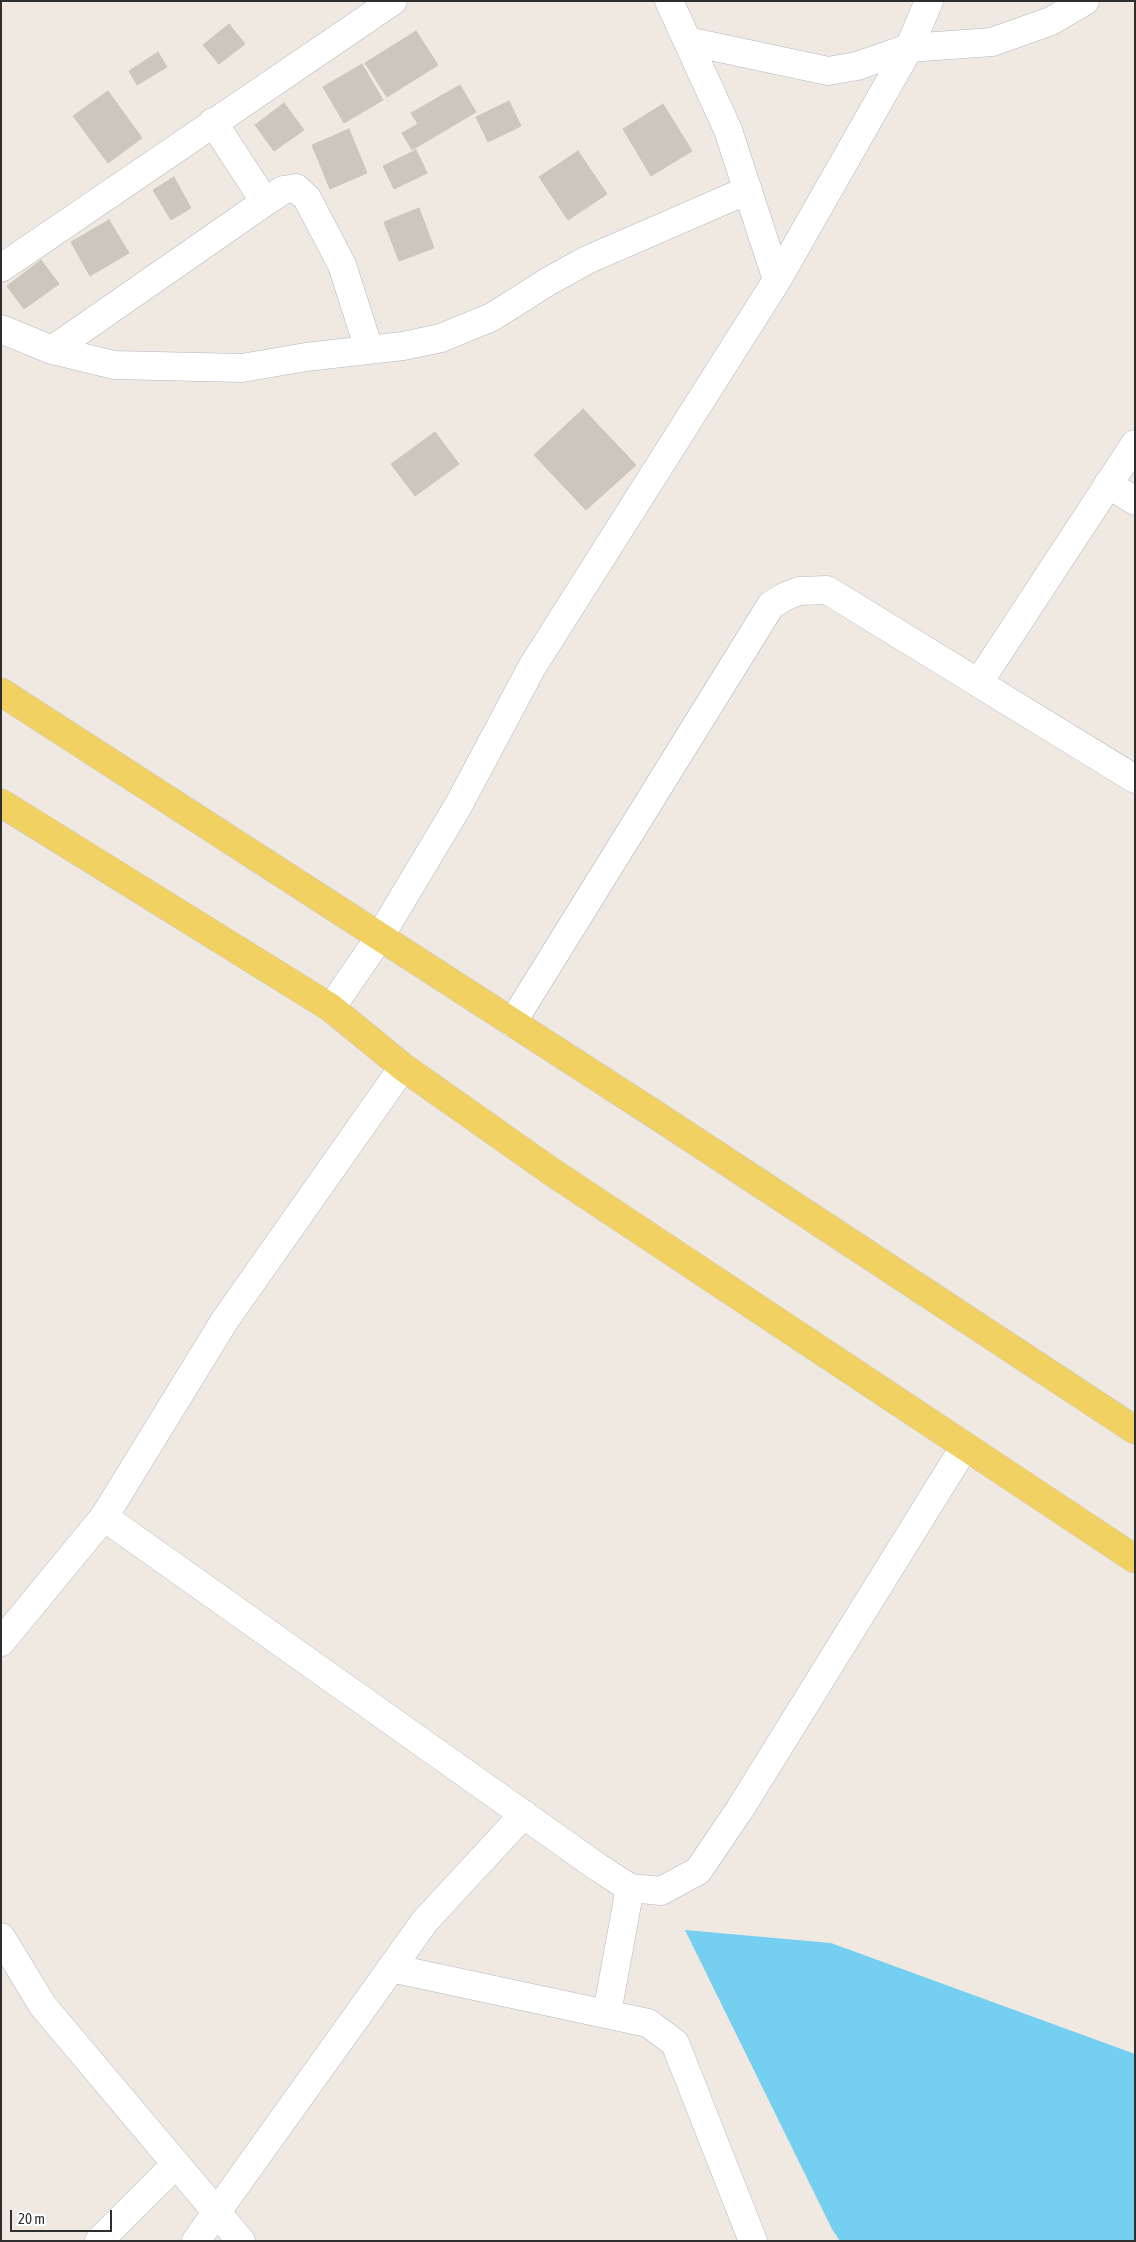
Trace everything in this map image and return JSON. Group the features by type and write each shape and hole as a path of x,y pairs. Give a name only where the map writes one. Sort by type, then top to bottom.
{"main road":[{"path":"1,692 668,1123 1135,1430"},
{"path":"1,803 332,1008 404,1067 552,1172 1135,1559"}],"street":[{"path":"1,268 393,1"},
{"path":"687,41 828,71 857,66 909,48 992,42 1051,21 1085,1"},
{"path":"671,2 728,130 776,280"},
{"path":"332,1008 380,938 458,806 532,667 776,280 909,48 927,3"},
{"path":"213,122 265,202"},
{"path":"52,350 283,190 296,188 307,198 342,265 369,349"},
{"path":"1,329 52,350 114,365 242,368 369,349 403,346 442,338 492,318 549,281 587,260 748,190"},
{"path":"979,682 1135,444"},
{"path":"1108,484 1135,502"},
{"path":"512,1023 771,605 798,591 827,590 1135,779"},
{"path":"1,1642 104,1517 224,1320 404,1067"},
{"path":"104,1517 599,1868 630,1888 660,1891 698,1872 746,1800 965,1446"},
{"path":"196,2241 425,1920 524,1814"},
{"path":"607,2013 630,1888"},
{"path":"1,1937 43,2006 241,2241"},
{"path":"391,1968 648,2023 675,2043 753,2241"},
{"path":"99,2241 176,2164"},
{"path":"211,2241 216,2212"}],"water":[{"path":"685,1930 831,1943 1135,2054 1135,2241 840,2241 832,2229"}],"building":[{"path":"229,24 245,44 219,64 203,45"},
{"path":"416,31 438,65 387,97 365,63"},
{"path":"158,52 167,67 137,85 129,71"},
{"path":"362,64 383,100 344,123 323,87"},
{"path":"460,85 476,112 412,150 402,133 418,124 411,113"},
{"path":"108,91 142,138 108,163 73,116"},
{"path":"509,101 521,126 488,142 476,117"},
{"path":"284,103 304,130 274,151 255,125"},
{"path":"663,104 692,151 651,176 623,129"},
{"path":"349,129 367,173 330,189 312,145"},
{"path":"416,150 427,173 394,189 383,166"},
{"path":"578,151 607,194 568,220 539,177"},
{"path":"174,177 191,208 171,220 153,190"},
{"path":"419,208 434,248 399,261 384,222"},
{"path":"109,220 129,253 90,276 71,242"},
{"path":"41,260 59,284 24,309 7,286"},
{"path":"583,409 636,465 586,510 534,455"},
{"path":"435,432 459,464 415,496 391,464"}]}
